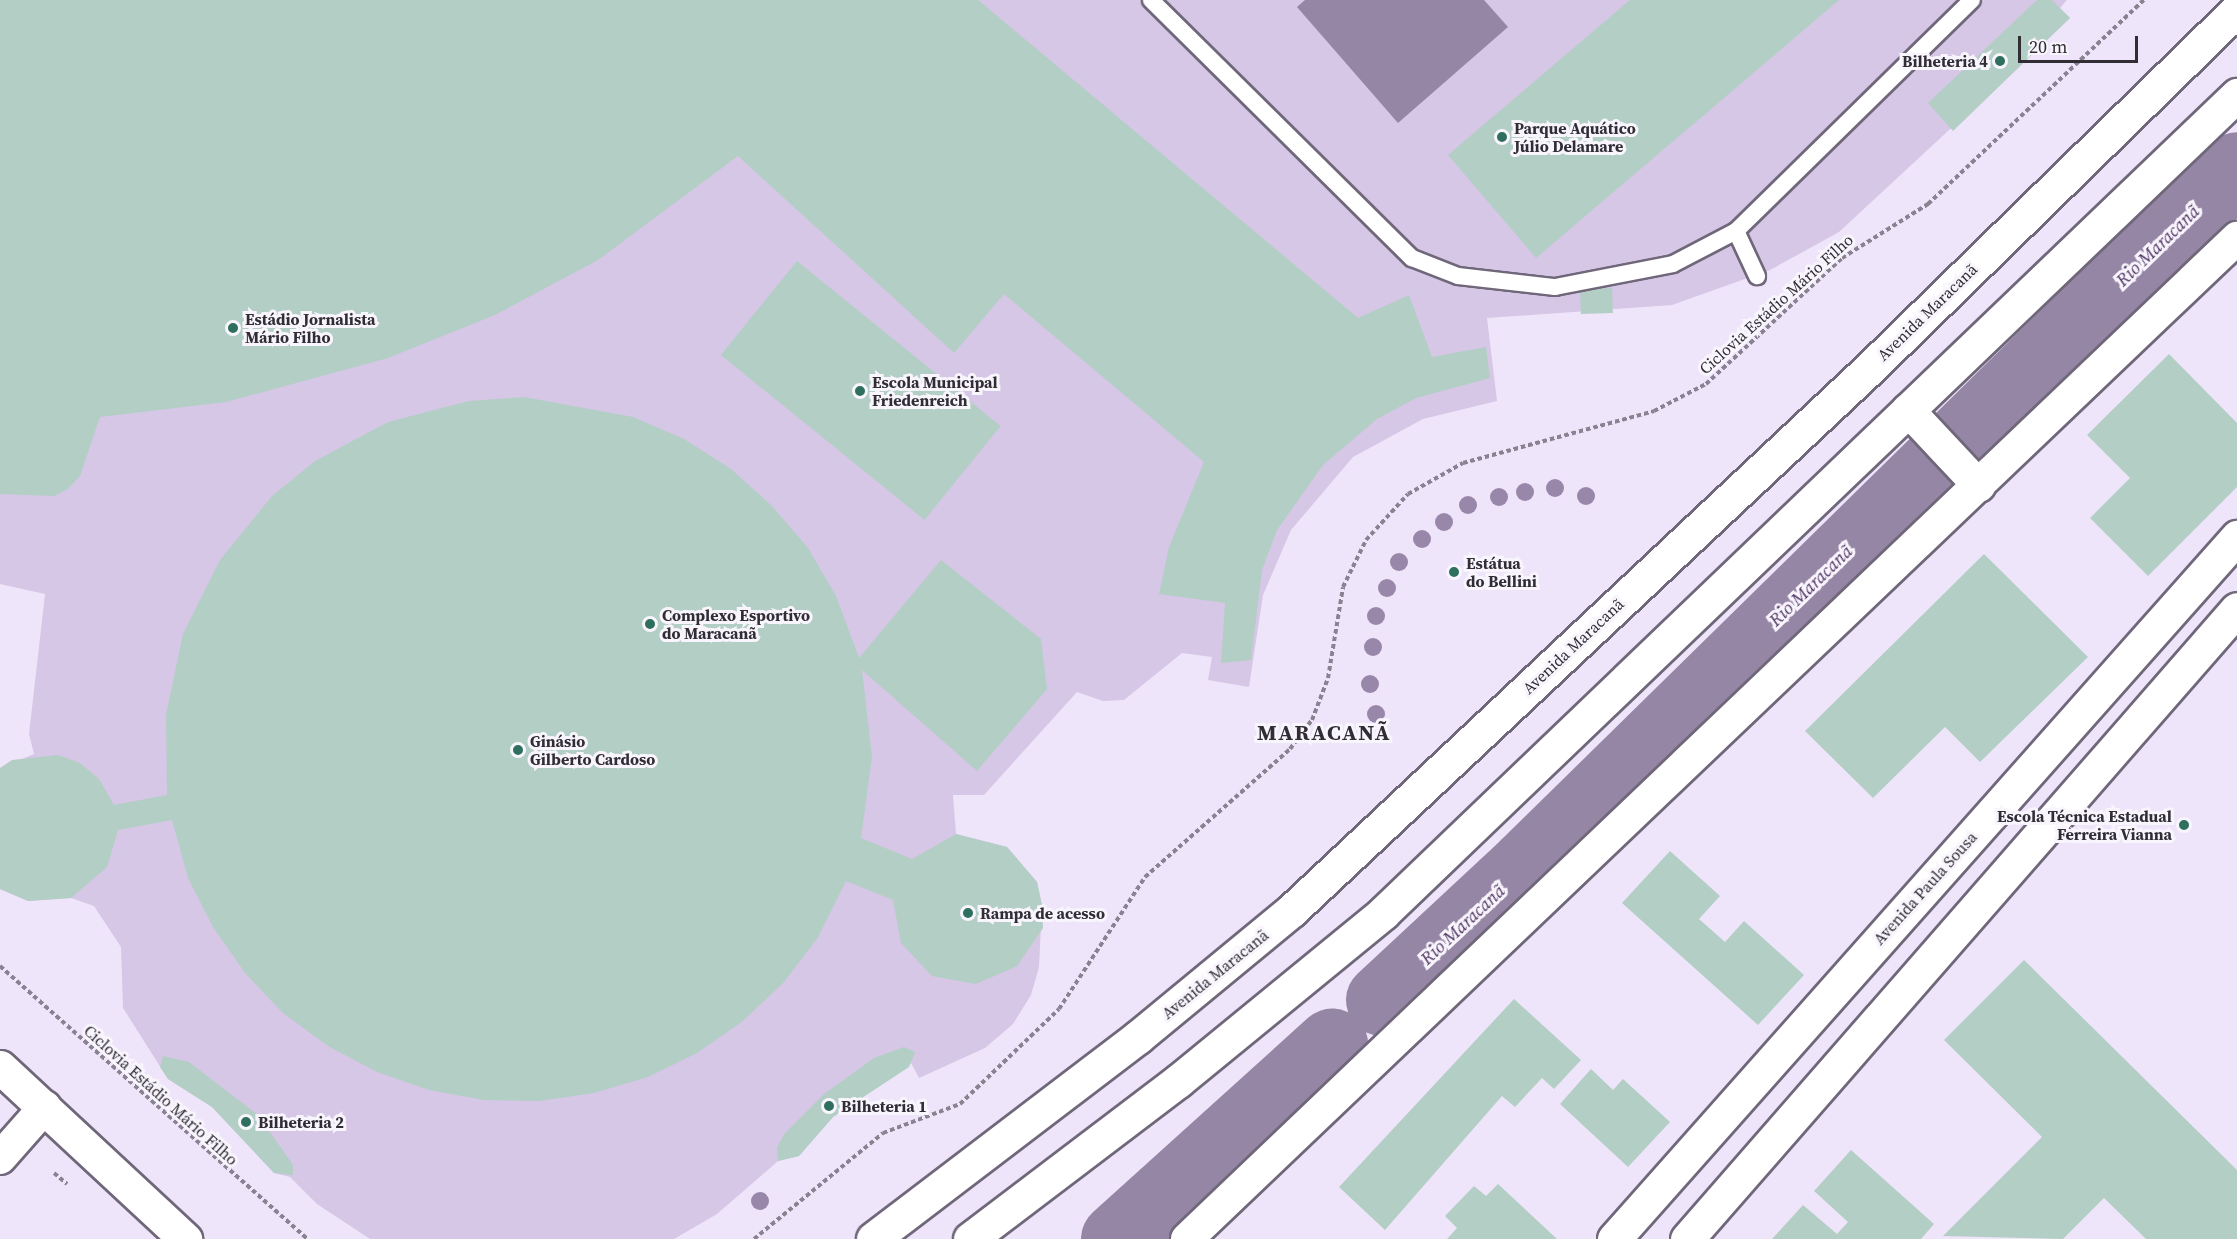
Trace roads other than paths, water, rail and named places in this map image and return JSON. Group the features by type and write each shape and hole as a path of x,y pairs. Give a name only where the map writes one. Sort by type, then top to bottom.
{"main road":[{"name":"Avenida Maracanã","path":"873,1239 1138,1037 1292,910 1869,369 2237,10"},
{"path":"970,1239 1178,1081 1383,913 1914,416 2237,95"},
{"name":"Avenida Paula Sousa","path":"1614,1239 2237,537"},
{"path":"1687,1239 2237,609"},
{"path":"2115,674 2150,709"},
{"path":"1826,1000 1865,1035"},
{"path":"0,1067 185,1239"}],"street":[{"path":"1187,1239 1969,476 2237,238"},
{"path":"1914,416 1969,476"},
{"path":"0,1158 45,1107"}],"lane":[{"path":"1151,0 1412,258 1458,276 1555,287 1673,264 1736,231 1972,0"},
{"path":"1736,231 1757,276"}],"waterway":[{"name":"Rio Maracanã","path":"1382,1000 1526,866 2237,168"},
{"name":"Rio Maracanã","path":"1117,1239 1332,1045"}],"place":[{"name":"Bilheteria 4","path":"2000,61"},
{"name":"Parque Aquático Júlio Delamare","path":"1502,137"},
{"name":"Estádio Jornalista Mário Filho","path":"233,328"},
{"name":"Escola Municipal Friedenreich","path":"860,391"},
{"name":"Estátua do Bellini","path":"1454,572"},
{"name":"Complexo Esportivo do Maracanã","path":"650,624"},
{"name":"Ginásio Gilberto Cardoso","path":"518,750"},
{"name":"Escola Técnica Estadual Ferreira Vianna","path":"2184,825"},
{"name":"Rampa de acesso","path":"968,913"},
{"name":"Bilheteria 1","path":"829,1106"},
{"name":"Bilheteria 2","path":"246,1122"}],"district":[{"name":"MARACANÃ","path":"1324,733"}]}
